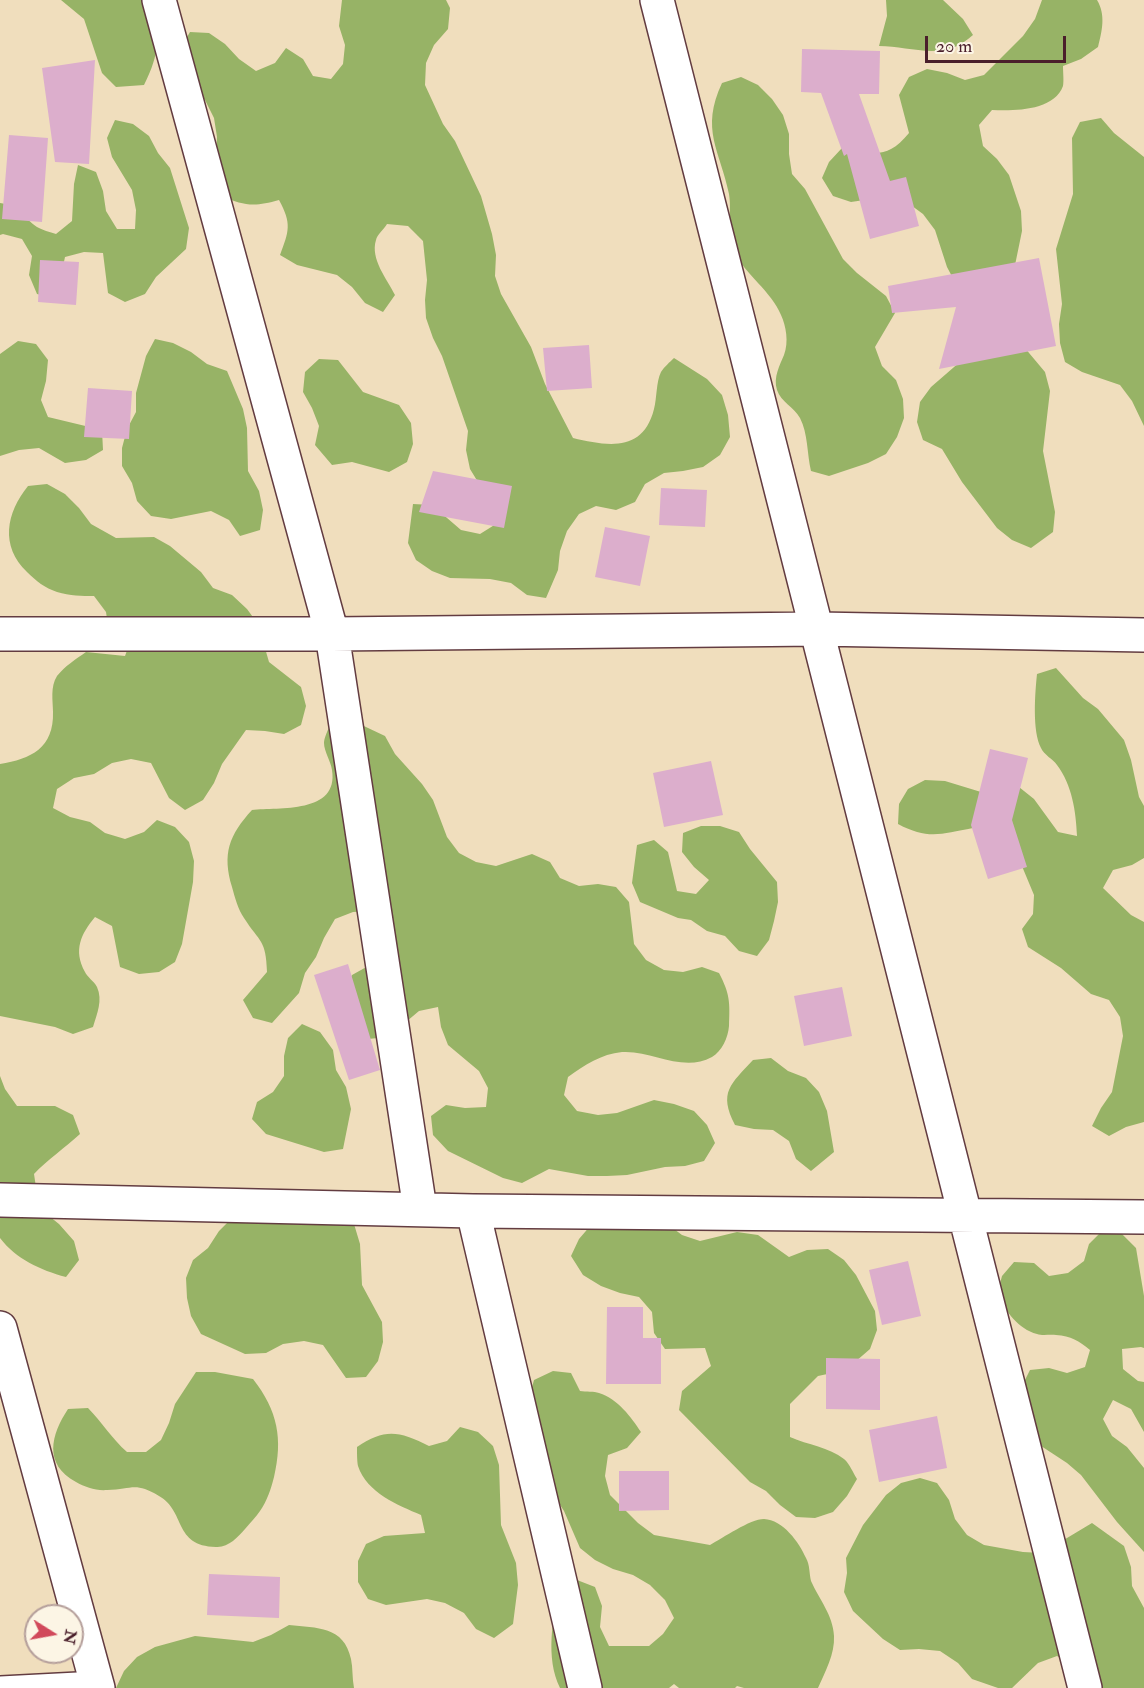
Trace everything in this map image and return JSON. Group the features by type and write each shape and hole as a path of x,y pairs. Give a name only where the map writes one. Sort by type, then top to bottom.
{"street":[{"path":"159,0 332,634 420,1209"},
{"path":"657,0 1086,1688"},
{"path":"0,634 332,634 818,629 1144,635"},
{"path":"0,1200 473,1211 1144,1217"},
{"path":"473,1211 585,1688"},
{"path":"0,1328 97,1685"}],"lane":[{"path":"0,1687 97,1685"}],"green space":[{"path":"61,0 156,0 158,34 156,53 144,85 116,87 102,73 84,19"},
{"path":"342,0 446,0 450,8 448,29 434,45 426,63 425,85 481,196 492,234 496,255 495,276 501,294 531,347 545,384 573,438 611,444 633,440 649,423 661,372 674,358 707,379 722,395 728,415 730,437 720,455 703,467 664,473 645,484 635,502 616,510 596,506 579,514 567,531 560,551 558,570 546,598 527,595 511,583 490,579 450,578 432,571 416,560 408,543 413,504 432,505 461,530 480,534 496,524 481,487 470,469 466,450 468,431 426,318 427,280 423,241 408,226 387,224 378,236 375,247 377,262 395,295 383,312 365,303 352,287 337,275 297,265 280,255 288,228 286,215 279,200 250,204 222,196 216,159 217,137 214,118 205,100 191,86 180,49 190,32 209,33 256,71 275,63 286,48 303,59 313,76 331,79 343,64 345,45 339,26"},
{"path":"886,0 943,0 963,19 973,35 957,46 938,51 879,46 887,16"},
{"path":"1042,0 1097,0 1102,11 1102,29 1098,47 1081,59 1063,66 1063,86 1051,100 1032,108 992,110 979,125 983,146 1009,175 1021,211 1022,231 1014,270 956,284 947,267 935,230 923,214 908,203 871,199 851,202 833,196 822,178 829,162 842,148 879,153 893,148 909,133 899,95 909,77 927,69 965,80 984,75 1023,36 1035,19"},
{"path":"741,77 758,85 783,115 789,134 792,174 805,189 843,259 886,296 895,313 875,347 882,366 896,380 903,399 904,418 897,437 886,454 868,463 829,476 811,471 803,424 777,390 776,376 787,340 781,315 771,298 739,260 732,245 729,194 712,127 716,99 722,83"},
{"path":"1101,118 1114,133 1144,157 1144,426 1132,401 1120,385 1082,372 1065,362 1060,343 1059,324 1062,304 1056,249 1073,194 1072,138 1080,122"},
{"path":"115,120 133,124 149,136 158,153 170,168 189,228 186,249 156,277 145,294 125,302 108,293 103,253 84,252 65,257 56,299 37,294 29,275 32,256 22,239 0,235 0,203 15,209 37,227 56,234 72,221 74,184 78,165 96,172 103,191 106,211 117,229 135,229 136,210 132,190 112,157 107,138"},
{"path":"155,339 173,343 191,352 207,364 227,371 243,409 247,428 248,471 259,491 263,510 260,530 240,536 229,520 211,511 171,519 151,516 137,501 132,483 122,466 122,448 127,429 136,412 136,393 146,356"},
{"path":"18,341 36,344 48,360 41,400 48,417 102,430 103,450 86,460 65,463 39,448 19,450 0,456 0,354"},
{"path":"1019,341 1045,372 1050,391 1043,451 1055,512 1053,532 1031,548 1012,540 997,528 962,482 942,449 923,440 917,422 920,402 931,387 961,361"},
{"path":"319,359 338,360 363,392 399,405 411,423 413,444 407,462 389,472 352,462 332,465 315,445 319,426 303,392 305,372"},
{"path":"47,484 65,494 91,524 116,538 154,537 170,546 201,572 213,588 232,595 247,609 258,624 269,662 301,687 306,706 301,725 284,734 246,730 222,764 203,800 185,810 169,798 151,763 131,759 112,763 94,774 74,778 57,789 53,808 70,817 90,822 105,833 125,839 144,832 157,820 175,827 189,842 194,861 193,882 182,944 175,962 159,972 139,974 120,967 112,926 95,917 90,923 79,949 81,964 99,992 99,1007 93,1027 73,1034 55,1027 0,1016 0,764 31,755 45,743 50,735 52,724 53,685 57,676 64,669 86,652 125,656 129,645 109,632 106,612 94,596 57,592 37,581 18,562 10,540 9,529 15,507 28,486"},
{"path":"1056,668 1083,698 1098,709 1124,740 1139,797 1144,806 1144,858 1132,865 1113,870 1103,888 1131,915 1144,922 1144,1122 1126,1127 1109,1136 1092,1126 1112,1092 1123,1036 1120,1017 1109,1000 1091,994 1061,968 1028,947 1022,929 1033,914 1034,895 1019,859 973,828 943,834 926,834 898,824 899,804 908,789 925,780 945,781 981,792 1019,787 1034,799 1058,832 1077,836 1070,790 1057,765 1042,750 1036,732 1037,674"},
{"path":"349,719 385,736 395,754 433,800 447,837 459,853 476,862 496,866 532,854 550,862 560,878 579,886 598,884 616,887 629,902 634,944 646,960 664,970 683,972 702,967 719,973 728,998 729,1026 724,1044 716,1054 690,1063 634,1052 607,1055 587,1064 568,1077 564,1095 577,1111 598,1115 617,1113 654,1100 694,1111 707,1125 715,1143 704,1161 627,1175 588,1176 549,1169 522,1183 503,1178 448,1151 433,1135 431,1116 446,1105 465,1108 486,1107 488,1088 479,1071 448,1045 441,1027 438,1007 419,1011 388,1037 368,1039 343,993 352,975 370,965 372,911 353,912 335,919 316,957 305,973 299,993 272,1023 253,1018 243,1000 267,972 265,953 261,942 242,915 236,899 229,875 230,846 238,828 252,810 305,805 317,801 326,794 332,784 332,770 324,746 325,739 330,725"},
{"path":"701,826 720,826 739,832 777,882 778,902 769,940 757,956 739,951 725,936 707,931 691,920 678,918 640,902 632,883 637,845 654,840 668,852 677,891 696,894 709,880 682,852 683,833"},
{"path":"302,1024 320,1032 333,1050 336,1070 346,1087 351,1109 343,1149 324,1152 266,1134 252,1119 257,1102 273,1092 284,1076 284,1056 288,1038"},
{"path":"771,1058 788,1071 806,1078 819,1092 827,1111 834,1152 811,1171 796,1159 789,1141 773,1130 735,1125 730,1114 727,1096 733,1082 753,1060"},
{"path":"0,1076 5,1089 17,1106 55,1106 73,1115 80,1134 34,1174 37,1194 44,1212 74,1241 79,1260 66,1277 29,1263 13,1252 0,1238"},
{"path":"233,1217 354,1224 360,1244 362,1285 382,1322 383,1342 378,1361 366,1377 346,1378 323,1345 304,1341 283,1344 266,1353 245,1354 201,1334 191,1316 186,1278 193,1260 208,1248 219,1231"},
{"path":"666,1223 682,1235 700,1241 737,1232 758,1235 789,1257 807,1250 828,1249 844,1260 856,1275 875,1311 877,1330 870,1349 855,1362 837,1372 818,1376 790,1404 790,1437 838,1455 848,1463 857,1479 847,1496 833,1512 815,1518 796,1517 766,1491 750,1482 679,1410 682,1391 711,1366 705,1348 665,1349 654,1333 652,1312 639,1297 601,1286 583,1275 571,1256 579,1239 591,1225"},
{"path":"1102,1231 1121,1233 1136,1248 1144,1296 1144,1348 1122,1349 1123,1369 1138,1381 1144,1382 1144,1432 1131,1409 1113,1400 1103,1419 1112,1436 1127,1447 1144,1468 1144,1552 1117,1522 1081,1475 1035,1442 1021,1388 1030,1370 1049,1368 1067,1373 1085,1367 1090,1350 1070,1338 1030,1332 1018,1324 997,1295 1002,1276 1014,1262 1034,1263 1049,1276 1068,1273 1084,1261 1089,1244"},
{"path":"553,1371 571,1373 580,1391 597,1392 618,1404 641,1432 627,1448 608,1455 605,1476 610,1495 638,1523 654,1535 710,1545 744,1525 764,1519 778,1523 795,1539 807,1561 811,1581 833,1628 834,1643 831,1656 818,1688 744,1688 737,1686 735,1688 679,1688 674,1684 669,1688 560,1688 555,1676 552,1651 553,1625 559,1587 577,1580 595,1587 602,1606 600,1627 609,1646 649,1646 663,1634 674,1618 665,1600 650,1585 633,1575 595,1560 580,1548 564,1511 553,1494 529,1398 534,1380"},
{"path":"196,1372 215,1372 253,1379 268,1402 278,1438 277,1463 267,1499 239,1535 229,1544 220,1547 202,1545 193,1541 186,1534 167,1502 151,1491 133,1487 103,1490 87,1487 65,1475 54,1458 54,1439 68,1409 88,1408 127,1452 146,1452 161,1440 175,1404"},
{"path":"460,1427 478,1432 493,1446 499,1465 501,1525 516,1563 518,1585 513,1624 494,1638 476,1629 464,1613 445,1603 427,1599 386,1605 368,1599 358,1582 358,1561 366,1544 384,1536 425,1533 421,1515 384,1497 368,1484 358,1466 357,1447 384,1434 409,1437 429,1446 447,1441"},
{"path":"920,1478 937,1483 949,1500 955,1519 967,1535 984,1545 1042,1553 1092,1523 1124,1546 1131,1567 1132,1586 1144,1608 1144,1688 1093,1688 1076,1665 1057,1656 1038,1663 1012,1688 998,1688 972,1679 958,1663 940,1651 900,1650 883,1639 853,1611 844,1592 847,1573 846,1558 863,1525 886,1495 901,1483"},
{"path":"289,1625 319,1628 342,1640 351,1659 354,1688 116,1688 124,1671 137,1657 155,1647 195,1636 253,1642"}],"building":[{"path":"802,49 880,51 879,94 859,94 890,181 906,177 919,226 870,239 847,154 844,156 821,93 801,92"},
{"path":"95,60 89,164 55,162 42,68"},
{"path":"9,135 48,138 42,222 2,219"},
{"path":"1039,258 1056,346 939,369 956,307 892,313 888,286"},
{"path":"40,260 79,262 76,305 38,302"},
{"path":"589,345 592,388 547,391 543,348"},
{"path":"88,388 132,391 129,439 84,437"},
{"path":"433,471 512,486 504,528 419,512"},
{"path":"661,488 707,490 705,527 659,525"},
{"path":"605,527 650,536 640,586 595,577"},
{"path":"990,749 1028,758 1012,820 1027,867 988,879 971,825"},
{"path":"711,761 723,815 664,827 653,773"},
{"path":"348,964 380,1070 349,1080 314,975"},
{"path":"842,987 852,1036 804,1046 794,996"},
{"path":"908,1261 921,1316 882,1325 869,1270"},
{"path":"607,1307 643,1307 643,1338 661,1338 661,1384 606,1384"},
{"path":"826,1358 880,1359 880,1410 826,1409"},
{"path":"937,1416 947,1468 879,1482 869,1430"},
{"path":"619,1471 669,1471 669,1510 619,1511"},
{"path":"209,1574 280,1577 279,1618 207,1615"}]}
